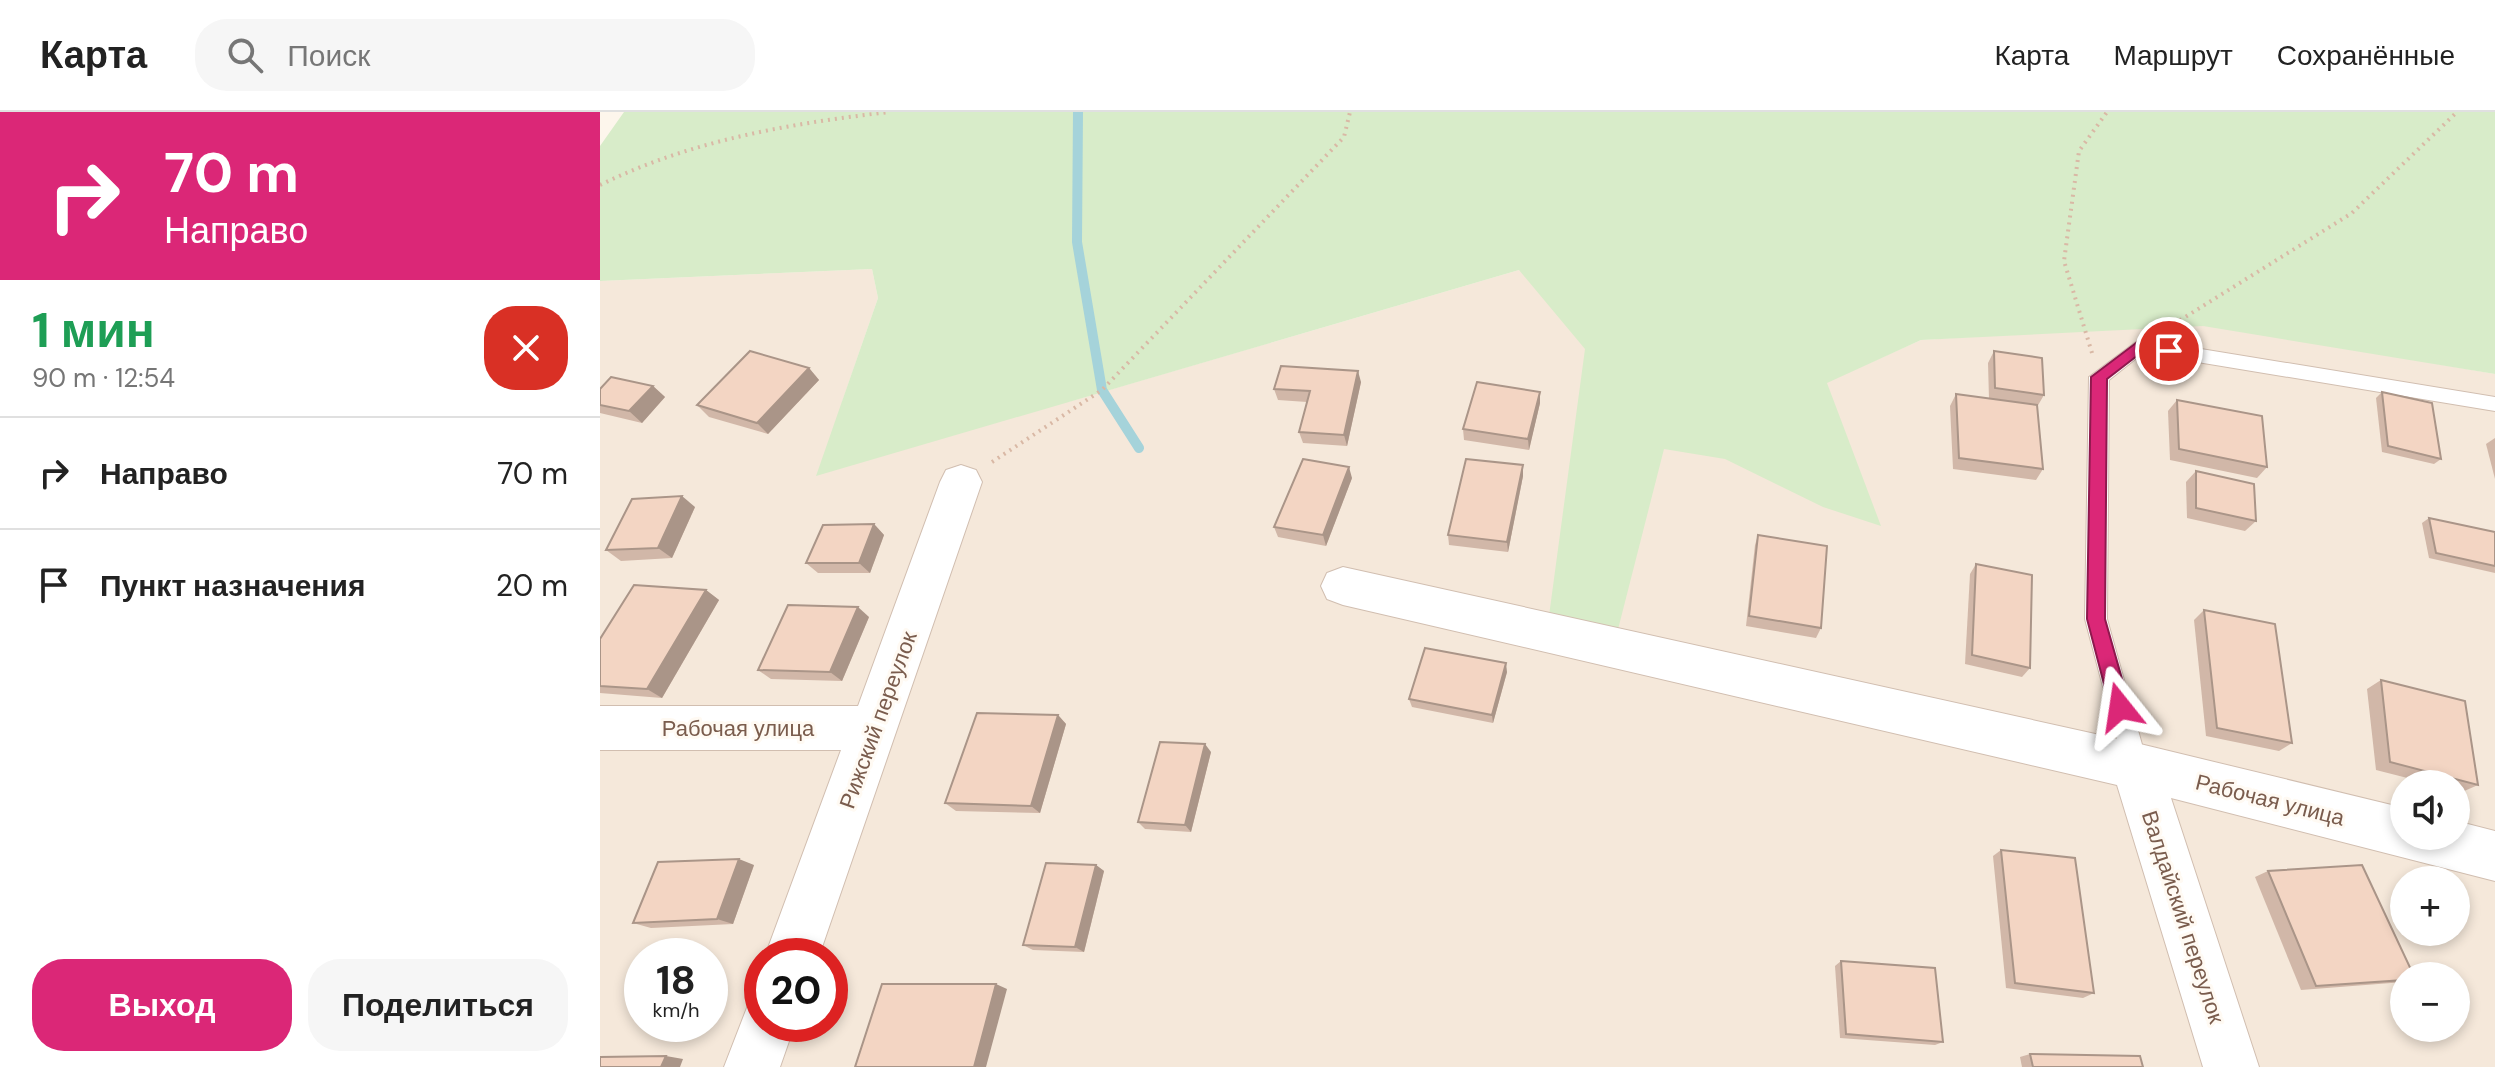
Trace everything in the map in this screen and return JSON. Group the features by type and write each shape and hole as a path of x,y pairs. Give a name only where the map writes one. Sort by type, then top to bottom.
{"street":[{"name":"Рижский переулок","path":"799,938 876,728 961,482"},
{"name":"Рабочая улица","path":"1343,586 2136,766 2390,830"},
{"name":"Рабочая улица","path":"600,728 876,728"},
{"name":"Валдайский переулок","path":"2136,766 2231,1067"},
{"path":"2470,850 2495,856"},
{"path":"752,1067 761,1042"}],"lane":[{"path":"2136,766 2096,619 2099,377 2140,346 2495,404"}],"path":[{"path":"600,185 647,162 786,124 889,112"},
{"path":"961,482 1102,390 1344,137 1350,112"},
{"path":"2099,377 2064,261 2079,151 2107,112"},
{"path":"2140,346 2352,213 2457,112"}],"shaded area":[{"path":"872,269 878,298 842,402 1068,402 1519,270 1838,377 1921,340 2202,323 2495,374 2495,1067 600,1067 600,281"}],"green space":[{"path":"624,112 2495,112 2495,374 2203,326 1921,340 1827,383 1881,526 1823,507 1725,459 1664,449 1613,649 1546,638 1585,349 1519,270 816,476 878,298 872,269 600,281 600,146"}],"building":[{"path":"750,351 809,368 757,423 697,405"},
{"path":"1994,351 2042,358 2044,395 1995,388"},
{"path":"1281,366 1358,371 1344,435 1299,432 1310,391 1274,389"},
{"path":"611,377 653,386 629,411 600,405 600,389"},
{"path":"1477,382 1540,392 1528,439 1463,429"},
{"path":"2382,392 2432,403 2441,459 2388,446"},
{"path":"1956,394 2037,405 2043,469 1959,458"},
{"path":"2177,400 2262,416 2267,467 2179,449"},
{"path":"1303,459 1349,467 1323,535 1274,527"},
{"path":"1466,459 1523,465 1507,542 1448,535"},
{"path":"2196,471 2254,484 2256,521 2196,508"},
{"path":"682,496 658,548 606,550 632,499"},
{"path":"2429,518 2495,532 2495,566 2436,553"},
{"path":"874,524 859,563 806,563 823,525"},
{"path":"1758,535 1827,546 1821,628 1749,616"},
{"path":"1976,564 2032,575 2030,668 1972,655"},
{"path":"634,585 706,590 647,689 600,686 600,639"},
{"path":"788,605 858,607 830,672 758,670"},
{"path":"2204,610 2275,624 2292,743 2217,728"},
{"path":"1425,648 1506,663 1492,715 1409,699"},
{"path":"2381,680 2465,701 2478,785 2470,783 2470,770 2421,770 2390,762"},
{"path":"977,713 1058,715 1031,806 945,803"},
{"path":"1160,742 1205,744 1185,825 1138,822"},
{"path":"2001,850 2075,858 2094,993 2015,983"},
{"path":"739,859 717,919 633,923 658,862"},
{"path":"1046,863 1096,865 1075,947 1023,945"},
{"path":"2362,865 2390,925 2390,946 2400,946 2407,962 2390,962 2390,981 2316,986 2268,871"},
{"path":"1841,961 1935,968 1943,1042 1846,1034"},
{"path":"882,984 996,984 974,1067 855,1067"},
{"path":"2030,1054 2140,1056 2143,1067 2033,1067"},
{"path":"666,1056 661,1067 600,1067 600,1057"}],"waterway":[{"path":"1078,112 1077,242 1102,390 1139,448"}],"route":[{"path":"2120,707 2096,619 2099,377 2140,346 2169,351"}]}
